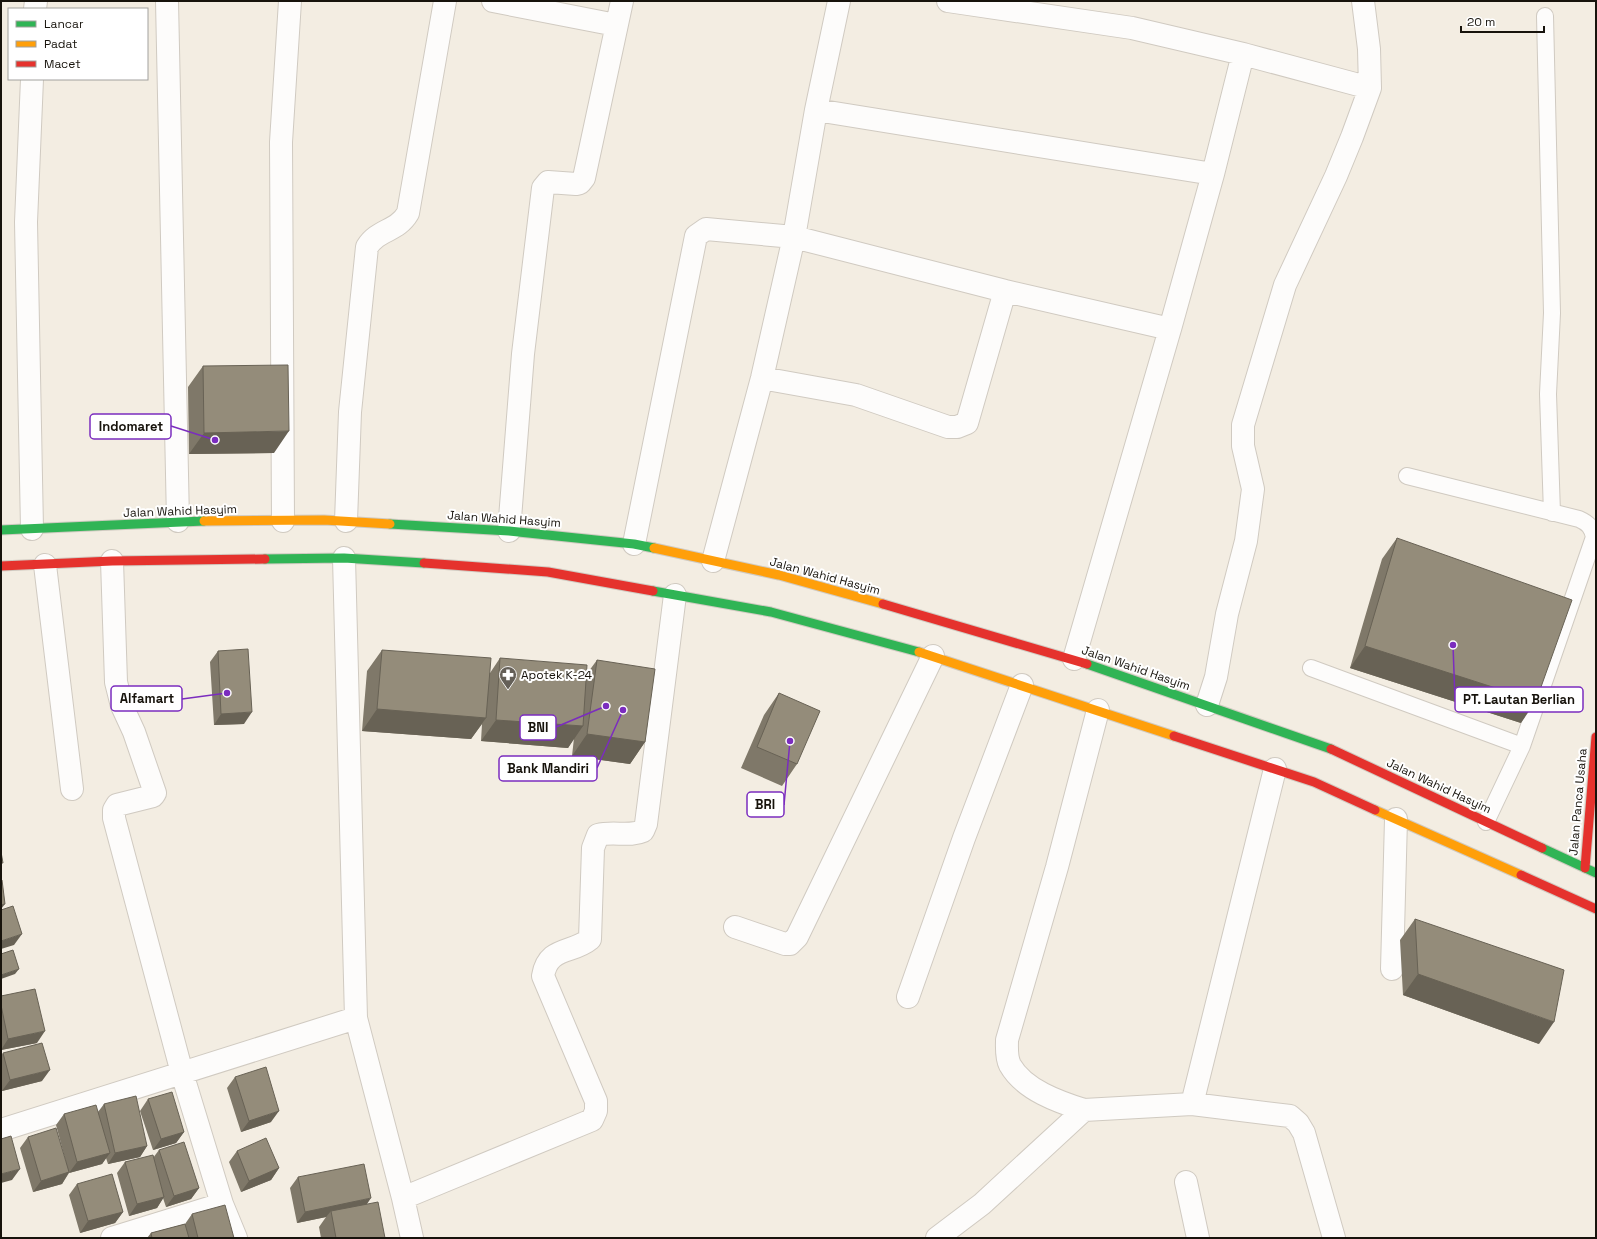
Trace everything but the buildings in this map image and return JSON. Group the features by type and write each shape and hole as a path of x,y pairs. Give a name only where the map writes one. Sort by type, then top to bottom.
{"main road":[{"name":"Jalan Wahid Hasyim","path":"1,530 32,530 178,521 346,521 509,531 634,544 779,576 886,604 1074,659 1328,748 1596,873"},
{"path":"1,566 112,561 344,558 548,572 771,612 932,656 1314,782 1596,909"},
{"name":"Jalan Panca Usaha","path":"1585,868 1596,737"}],"street":[{"path":"167,1 178,521"},
{"path":"283,520 281,150 290,1"},
{"path":"346,521 350,412 367,247 372,239 400,224 408,213 445,1"},
{"path":"493,1 616,25"},
{"path":"509,531 523,354 543,188 548,182 576,184 580,183 584,178 622,1"},
{"path":"713,561 762,378 794,237 816,110 839,1"},
{"path":"948,1 1034,7 1244,54 1370,88"},
{"path":"1207,705 1216,677 1226,614 1247,534 1253,489 1243,446 1243,425 1284,284 1336,176 1352,138 1370,88 1369,49 1363,1"},
{"path":"1074,659 1170,329 1213,174 1244,54"},
{"path":"32,80 26,222 32,530"},
{"path":"816,110 1213,174"},
{"path":"634,544 696,236 706,229 712,228 794,237 1005,290 1170,329"},
{"path":"762,378 856,395 948,427 957,427 967,423 1005,290"},
{"path":"344,558 356,1018 412,1238"},
{"path":"112,561 116,682 122,706 134,732 155,793 153,796 117,805 114,810 114,818 182,1073 222,1204 236,1238"},
{"path":"45,565 72,789"},
{"path":"403,1198 592,1120 596,1111 596,1101 543,976 545,966 553,956 585,943 590,939 593,848 598,835 614,832 638,833 643,831 646,824 675,595"},
{"path":"735,927 785,944 790,944 797,937 932,656"},
{"path":"908,997 964,838 1022,685"},
{"path":"1098,710 1057,867 1007,1040 1007,1055 1010,1064 1021,1079 1041,1092 1064,1104 1084,1110 1192,1104 1290,1116 1298,1123 1304,1133 1334,1238"},
{"path":"1192,1104 1275,769"},
{"path":"1392,969 1396,819"},
{"path":"1,1130 356,1018"},
{"path":"936,1238 982,1204 1084,1110"},
{"path":"1186,1182 1198,1238"},
{"path":"112,1238 222,1204"}],"lane":[{"path":"1545,16 1552,314 1548,394 1552,513"},
{"path":"1407,476 1588,523 1594,538 1522,746 1486,822"},
{"path":"1311,668 1522,746"}],"traffic: fast":[{"path":"1,530 204,521"},
{"path":"390,524 509,531 634,544 654,548"},
{"path":"265,559 344,558 424,563"},
{"path":"653,591 771,612 919,652"},
{"path":"1087,664 1331,749"},
{"path":"1542,848 1596,873"}],"traffic: slow":[{"path":"204,521 324,520 390,524"},
{"path":"654,548 779,575 883,604"},
{"path":"919,652 1174,736"},
{"path":"1375,810 1521,875"}],"traffic: jam":[{"path":"1,566 112,561 265,559"},
{"path":"424,563 548,572 653,591"},
{"path":"883,604 1087,664"},
{"path":"1174,736 1314,782 1375,810"},
{"path":"1585,868 1596,737"},
{"path":"1331,749 1542,848"},
{"path":"1521,875 1596,909"}],"place":[{"name":"Indomaret","path":"215,440"},
{"name":"PT. Lautan Berlian","path":"1453,645"},
{"name":"Apotek K-24","path":"508,690"},
{"name":"Alfamart","path":"227,693"},
{"name":"BNI","path":"606,706"},
{"name":"Bank Mandiri","path":"623,710"},
{"name":"BRI","path":"790,741"}]}
